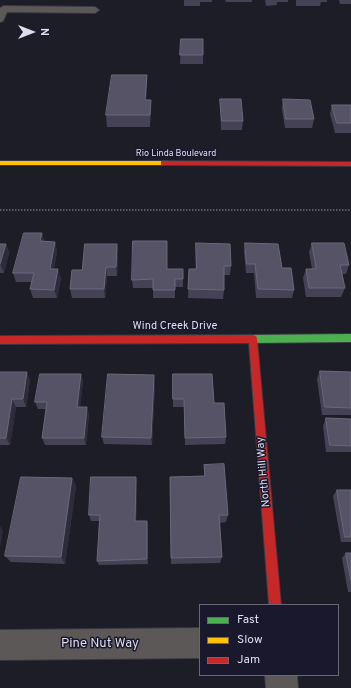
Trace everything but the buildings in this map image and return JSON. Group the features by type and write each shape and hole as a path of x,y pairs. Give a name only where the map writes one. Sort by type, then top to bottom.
{"street":[{"name":"Rio Linda Boulevard","path":"0,163 351,164"},
{"name":"Wind Creek Drive","path":"0,340 351,338"},
{"name":"North Hill Way","path":"253,339 275,604"},
{"name":"Pine Nut Way","path":"0,645 199,643"},
{"path":"281,676 282,688"}],"lane":[{"path":"0,19 4,9 95,10"}],"path":[{"path":"0,210 351,210"}],"traffic: fast":[{"path":"250,339 351,338"}],"traffic: slow":[{"path":"0,163 163,163"}],"traffic: jam":[{"path":"163,163 351,164"},
{"path":"0,340 250,339"},
{"path":"253,339 275,604"}]}
